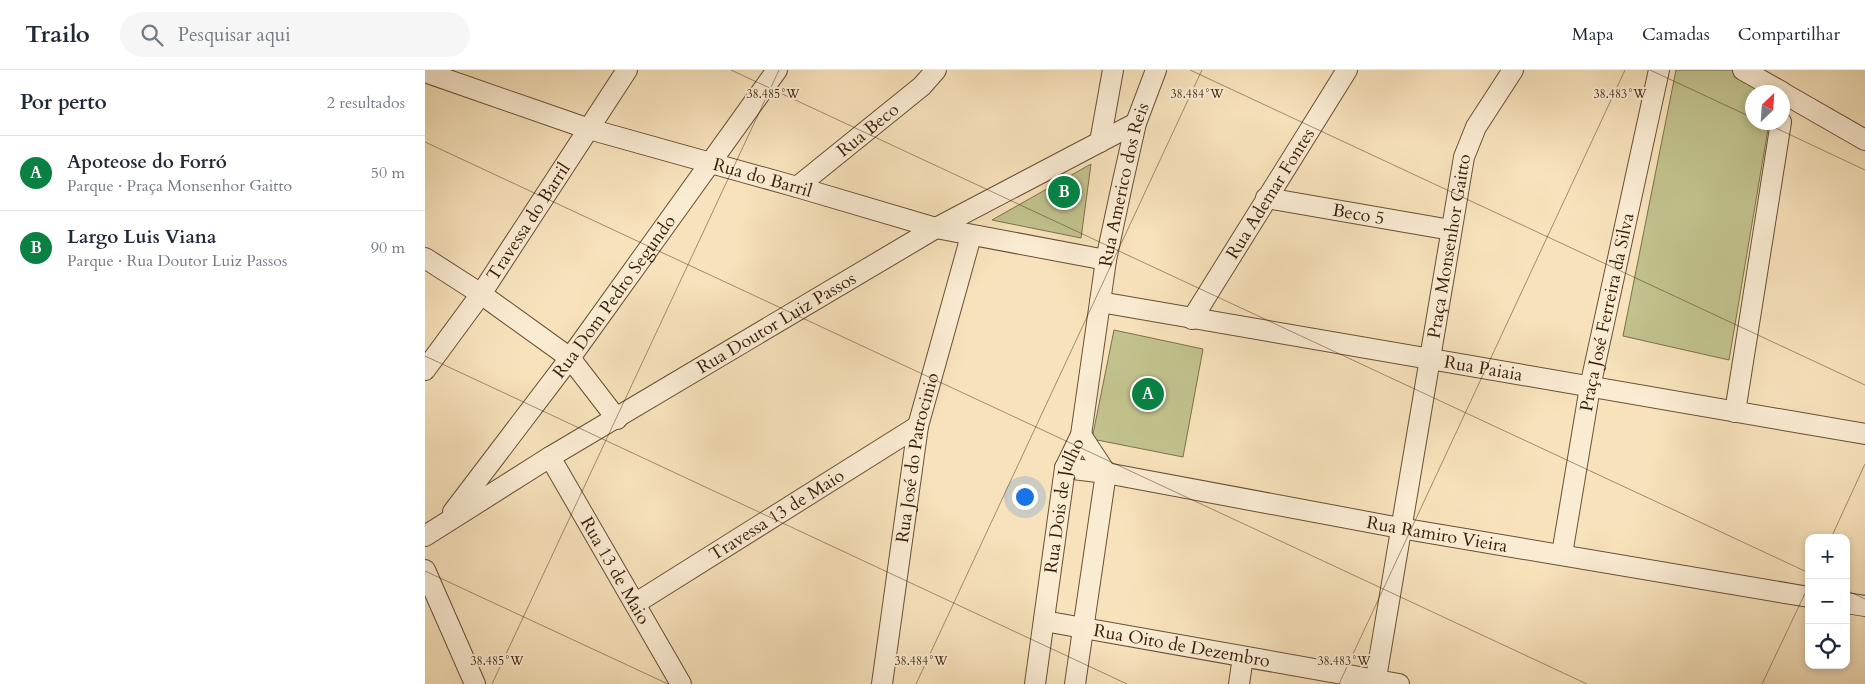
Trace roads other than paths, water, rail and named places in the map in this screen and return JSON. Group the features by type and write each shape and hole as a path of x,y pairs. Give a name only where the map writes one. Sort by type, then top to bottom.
{"street":[{"name":"Travessa do Barril","path":"425,370 481,294 627,70"},
{"name":"Rua Dom Pedro Segundo","path":"446,522 570,358 777,70"},
{"name":"Rua Beco","path":"797,187 922,86 936,70"},
{"path":"1100,142 1113,70"},
{"name":"Rua Americo dos Reis","path":"1100,302 1106,260 1136,123 1156,70"},
{"name":"Rua Ademar Fontes","path":"1192,319 1347,70"},
{"name":"Praça Monsenhor Gaitto","path":"1375,682 1464,157 1471,137 1487,108 1513,70"},
{"name":"Praça José Ferreira da Silva","path":"1562,554 1590,387 1659,70"},
{"path":"1743,70 1764,85"},
{"name":"Rua do Barril","path":"425,72 589,130 797,187 936,228 1106,260"},
{"path":"1790,102 1865,140"},
{"name":"Rua Doutor Luiz Passos","path":"425,536 550,457 617,419 936,228 1136,123"},
{"path":"1735,412 1780,130"},
{"name":"Beco 5","path":"1266,198 1451,230"},
{"name":"Rua José do Patrocinio","path":"882,684 918,426 971,236"},
{"path":"425,258 481,294 570,358 617,419"},
{"path":"1081,436 1100,302"},
{"name":"Rua Paiaia","path":"1100,302 1865,434"},
{"name":"Travessa 13 de Maio","path":"636,603 918,426"},
{"name":"Rua Dois de Julho","path":"1035,684 1065,468 1081,436 1106,473 1075,684"},
{"name":"Rua 13 de Maio","path":"550,457 636,603 681,684"},
{"name":"Rua Ramiro Vieira","path":"1065,468 1106,473 1400,528 1805,596"},
{"path":"425,570 475,684"},
{"path":"1850,604 1865,606"},
{"name":"Rua Oito de Dezembro","path":"1044,621 1375,682 1399,684"},
{"path":"1239,684 1243,657"}],"place":[{"name":"Largo Luis Viana","path":"1064,192"},
{"name":"Apoteose do Forró","path":"1148,394"}]}
